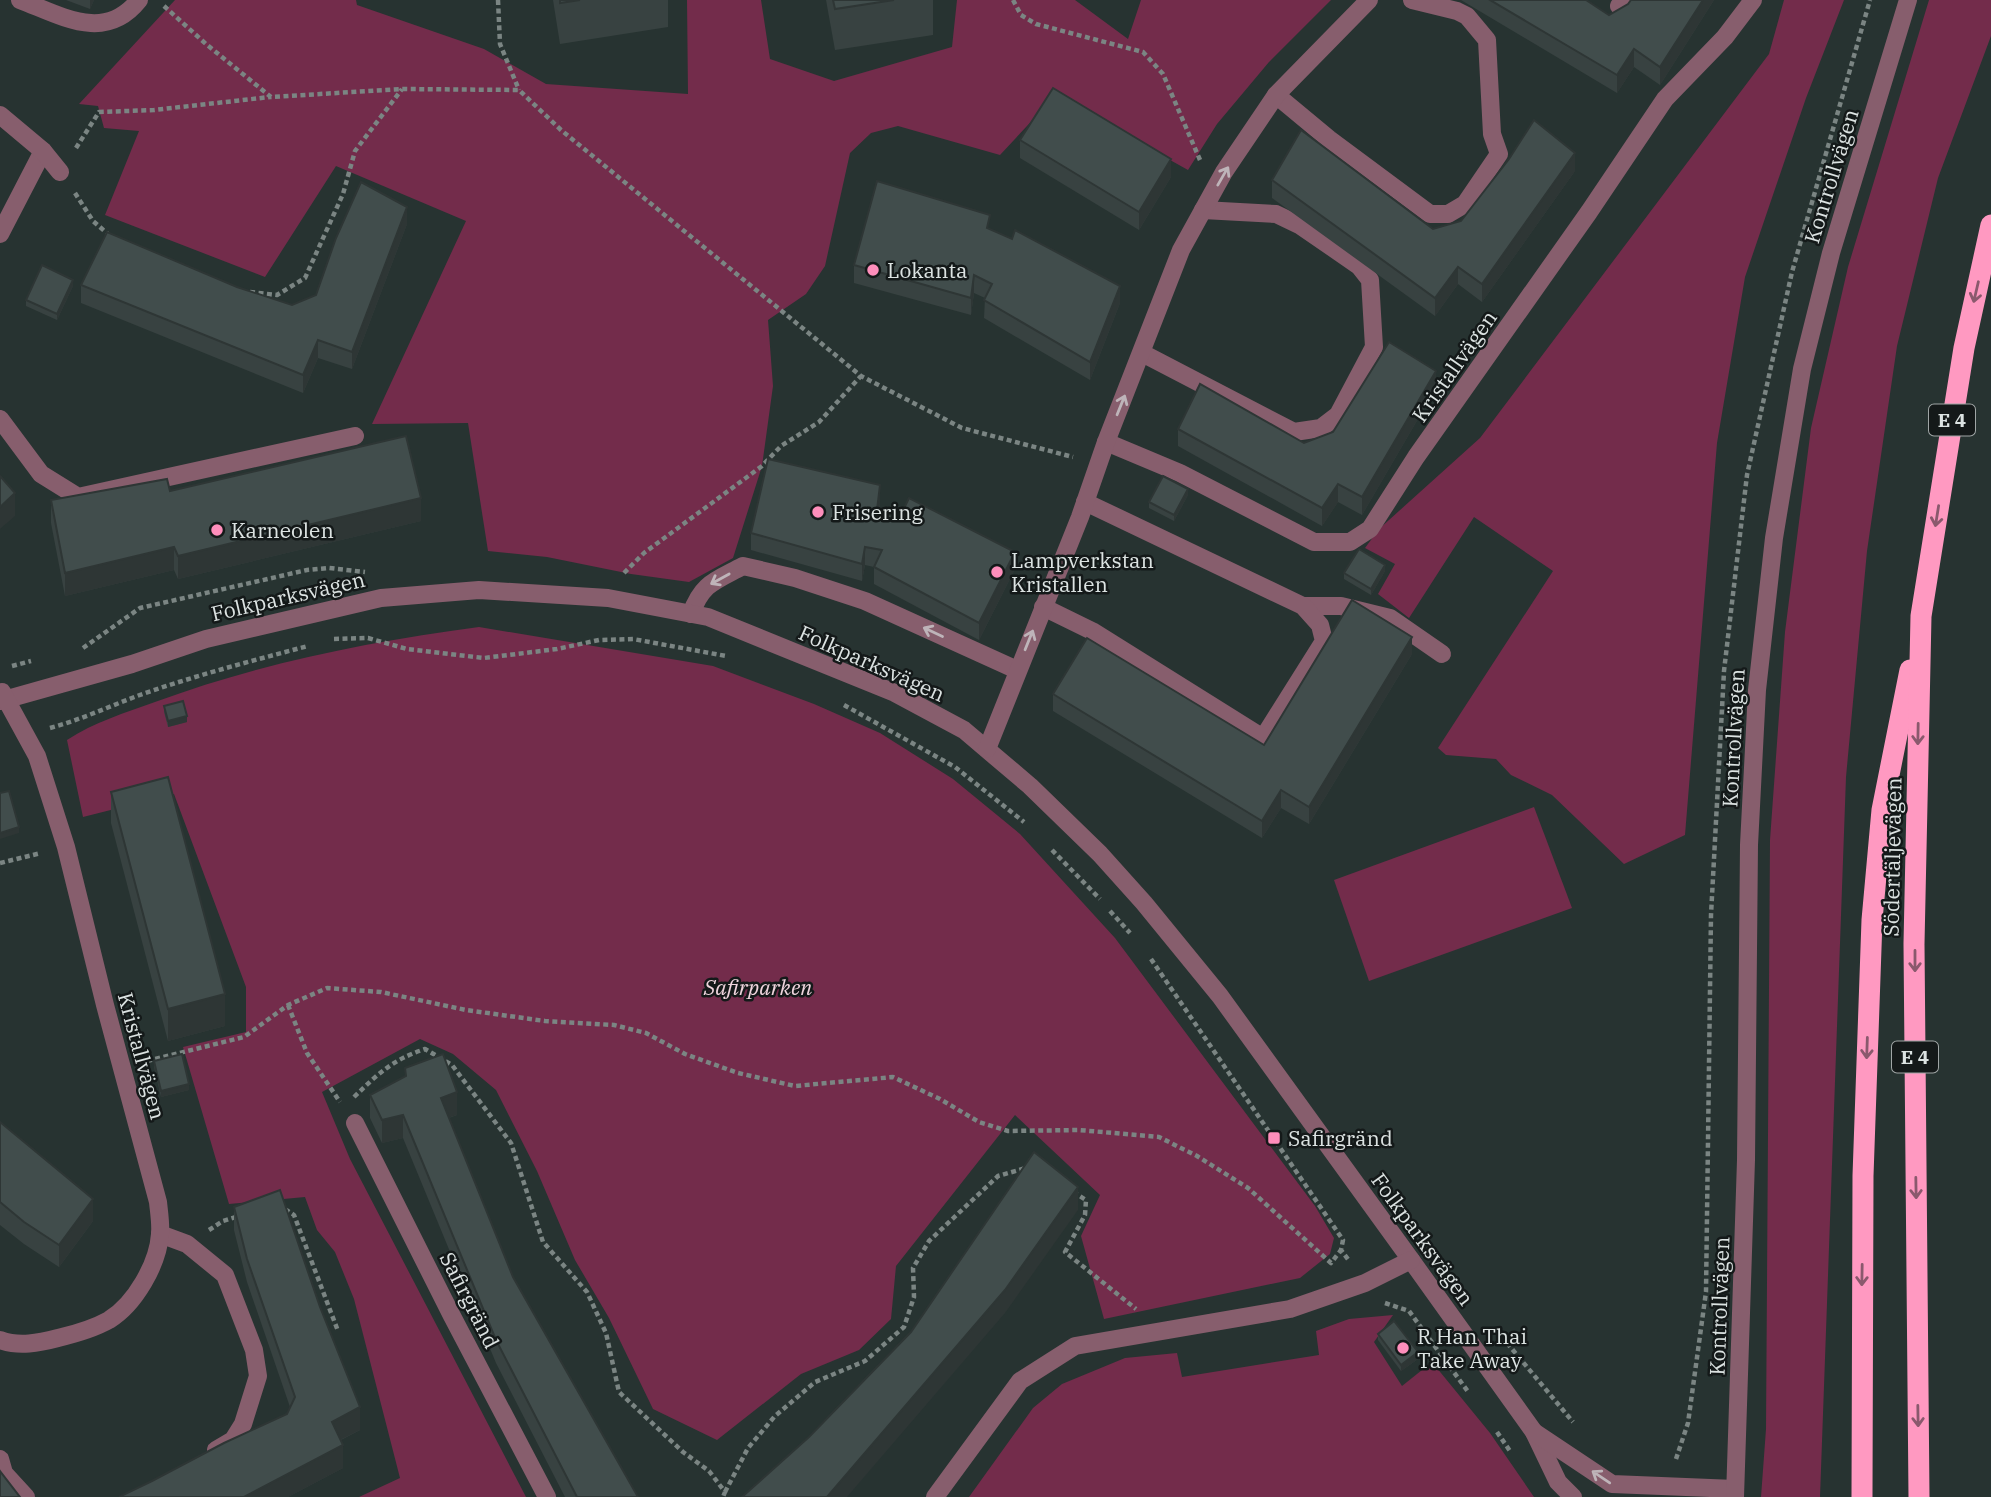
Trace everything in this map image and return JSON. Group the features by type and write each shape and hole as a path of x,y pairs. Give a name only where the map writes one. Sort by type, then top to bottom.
{"highway":[{"name":"Södertäljevägen","path":"1919,1497 1914,944 1920,616 1964,348 1991,225"},
{"path":"1862,1497 1863,1176 1872,920 1882,810 1920,616"}],"street":[{"path":"20,0 82,23 106,22 127,15 139,0"},
{"path":"987,749 1181,250 1224,172 1276,95 1368,0"},
{"path":"1276,95 1329,139 1430,214 1448,214 1465,204 1499,154 1492,134 1487,40 1468,16 1412,0"},
{"name":"Kristallvägen","path":"1106,442 1180,473 1314,542 1350,542 1370,529 1416,457 1581,224 1665,99 1725,37 1753,0"},
{"name":"Kontrollvägen","path":"1735,1493 1746,1160 1749,845 1757,690 1774,538 1802,369 1825,279 1908,0"},
{"path":"0,115 43,151 60,172"},
{"path":"0,234 43,151"},
{"path":"1142,353 1294,432 1321,428 1338,415 1374,347 1370,280 1359,266 1300,226 1276,214 1203,210"},
{"path":"0,419 41,474 78,498 355,436"},
{"path":"1043,607 1092,631 1263,738 1324,641 1320,625 1303,606 1085,502"},
{"path":"691,614 698,595 706,587 743,566 795,578 865,601 1017,670"},
{"name":"Folkparksvägen","path":"2,697 132,664 206,639 381,598 479,590 608,598 708,617 895,693 964,730 987,749 1030,786 1100,854 1144,903 1220,996 1411,1260 1534,1432 1558,1482 1573,1497"},
{"path":"1303,606 1341,606 1390,618 1442,654"},
{"name":"Kristallvägen","path":"0,1340 33,1344 77,1334 110,1319 129,1301 145,1278 155,1257 160,1234 159,1202 65,847 37,756 2,697"},
{"name":"Safirgränd","path":"355,1123 547,1497"},
{"path":"160,1234 187,1244 225,1275 254,1350 258,1376 243,1424 233,1440 197,1460"},
{"path":"935,1497 1020,1381 1075,1346 1290,1309 1365,1283 1411,1260"},
{"name":"Folkparksvägen","path":"1534,1432 1612,1484 1735,1493"},
{"path":"0,1459 4,1473 26,1497"}],"path":[{"path":"157,0 205,44 271,97"},
{"path":"498,0 500,44 519,90 561,130 861,376 962,428 1083,459 1106,442"},
{"path":"1013,0 1021,15 1036,24 1143,52 1163,74 1214,191"},
{"path":"242,291 277,295 305,278 343,194 355,151 402,89"},
{"path":"113,239 93,221 60,172 99,112 154,110 271,97 402,89 519,90"},
{"path":"620,580 629,566 644,553 762,466 781,446 819,422 861,376"},
{"path":"83,648 140,608 307,570 329,568 367,572"},
{"path":"322,642 368,638 407,649 484,658 557,649 599,640 633,639 728,656"},
{"path":"26,735 80,720 135,697 207,673 310,646"},
{"path":"840,703 955,767 1030,827"},
{"path":"1049,846 1131,935"},
{"path":"0,863 65,847"},
{"path":"122,1066 244,1037 288,1005 327,988 381,992 466,1010 545,1021 614,1025 646,1033 685,1054 738,1073 795,1086 893,1077 940,1099 979,1122 1008,1130 1079,1130 1159,1137 1197,1156 1248,1188 1331,1263 1341,1250 1343,1240 1149,955"},
{"path":"288,1005 307,1053 355,1123"},
{"path":"344,1107 400,1057 425,1049 452,1065 511,1143 543,1242 587,1292 606,1334 619,1391 683,1452 709,1471 724,1494 748,1448 775,1416 816,1382 865,1361 904,1326 915,1297 913,1268 929,1241 998,1176 1030,1167"},
{"path":"1063,1187 1086,1200 1085,1215 1065,1251 1133,1304 1153,1333"},
{"path":"282,1208 295,1215 338,1331"},
{"path":"187,1244 223,1220 249,1214"},
{"path":"1341,1250 1365,1283 1388,1305 1409,1311 1470,1395"},
{"path":"1501,1335 1577,1428"},
{"path":"1492,1426 1514,1456"},
{"path":"1665,1460 1677,1456"}],"green space":[{"path":"175,0 356,0 357,5 484,49 546,84 688,94 687,0 761,0 770,59 834,81 952,47 957,0 1075,0 1128,39 1141,0 1331,0 1269,62 1217,124 1188,170 1055,96 1000,155 898,126 871,133 850,153 825,266 806,294 768,320 773,386 762,466 733,558 689,582 631,574 547,557 488,551 468,423 372,424 466,221 336,166 265,277 105,215 139,131 104,128 98,106 79,104"},
{"path":"1784,0 1844,0 1806,98 1745,277 1717,443 1685,835 1624,864 1552,795 1511,775 1496,759 1446,755 1438,748 1553,571 1474,517 1409,618 1378,594 1395,564 1365,548 1379,529 1480,438 1769,54"},
{"path":"1929,0 1991,0 1991,36 1938,178 1897,346 1867,551 1846,777 1820,1497 1761,1497 1766,1429 1770,840 1785,632 1811,428 1848,267"},
{"name":"Safirparken","path":"479,627 713,666 814,704 880,733 953,779 1020,834 1115,938 1315,1206 1334,1238 1330,1254 1300,1278 1104,1319 1081,1236 1100,1195 1015,1115 896,1266 891,1319 859,1350 801,1374 717,1440 653,1409 609,1318 575,1260 537,1171 496,1090 453,1054 420,1039 322,1092 350,1159 526,1497 359,1497 400,1478 354,1299 335,1252 317,1230 305,1197 229,1204 183,1047 246,1032 246,987 174,794 83,817 67,740 110,718 195,688 274,665 355,647"},
{"path":"1534,807 1572,908 1369,981 1334,880"},
{"path":"1393,1315 1374,1342 1402,1386 1432,1362 1490,1433 1534,1497 969,1497 1033,1408 1062,1384 1125,1358 1177,1353 1182,1377 1319,1355 1316,1331 1349,1319"}],"building":[{"path":"833,0 894,0 835,9"},
{"path":"1490,0 1586,0 1609,15 1631,0 1703,0 1660,67 1634,49 1617,75"},
{"path":"1053,88 1171,159 1139,212 1020,140"},
{"path":"1534,120 1575,153 1482,284 1458,267 1435,298 1272,180 1301,130 1433,229 1461,221 1509,159"},
{"path":"877,181 990,215 987,228 1012,239 1015,230 1120,286 1090,362 984,300 992,284 974,275 971,298 854,265"},
{"path":"361,182 407,207 352,352 318,340 303,375 81,285 107,232 237,287 292,305 316,295 336,238"},
{"path":"42,265 73,280 57,314 26,300"},
{"path":"1389,342 1436,371 1362,497 1338,484 1322,508 1178,429 1200,384 1304,443 1333,432"},
{"name":"Karneolen","path":"406,436 421,498 178,556 174,547 65,573 51,500 167,479 170,491"},
{"path":"768,459 880,485 877,510 899,519 909,498 1015,552 979,623 874,567 882,550 865,547 862,564 751,533"},
{"path":"0,476 15,493 0,507"},
{"path":"1163,476 1188,489 1174,515 1149,502"},
{"path":"1359,549 1385,565 1371,589 1344,573"},
{"path":"1352,600 1412,637 1309,807 1281,790 1262,821 1053,694 1087,638 1264,745"},
{"path":"183,701 187,716 168,721 164,706"},
{"path":"168,777 225,994 168,1009 111,792"},
{"path":"9,791 19,827 0,833 0,793"},
{"path":"182,1054 189,1084 161,1091 154,1061"},
{"path":"443,1054 457,1092 441,1098 513,1277 638,1497 577,1497 496,1340 403,1115 382,1120 370,1095 406,1076 405,1068"},
{"path":"0,1122 93,1199 59,1245 0,1202"},
{"path":"1034,1152 1078,1187 1005,1290 827,1497 742,1497 809,1437 911,1332"},
{"path":"280,1190 320,1307 360,1407 332,1422 343,1445 244,1497 119,1497 287,1414 295,1397 247,1259 234,1207"},
{"path":"1394,1321 1418,1352 1401,1365 1378,1334"},
{"path":"0,1471 20,1497 0,1497"}],"place":[{"name":"Lokanta","path":"873,270"},
{"name":"Frisering","path":"818,512"},
{"name":"Karneolen","path":"217,530"},
{"name":"Lampverkstan Kristallen","path":"997,572"},
{"name":"Safirgränd","path":"1274,1138"},
{"name":"R Han Thai Take Away","path":"1403,1348"}]}
